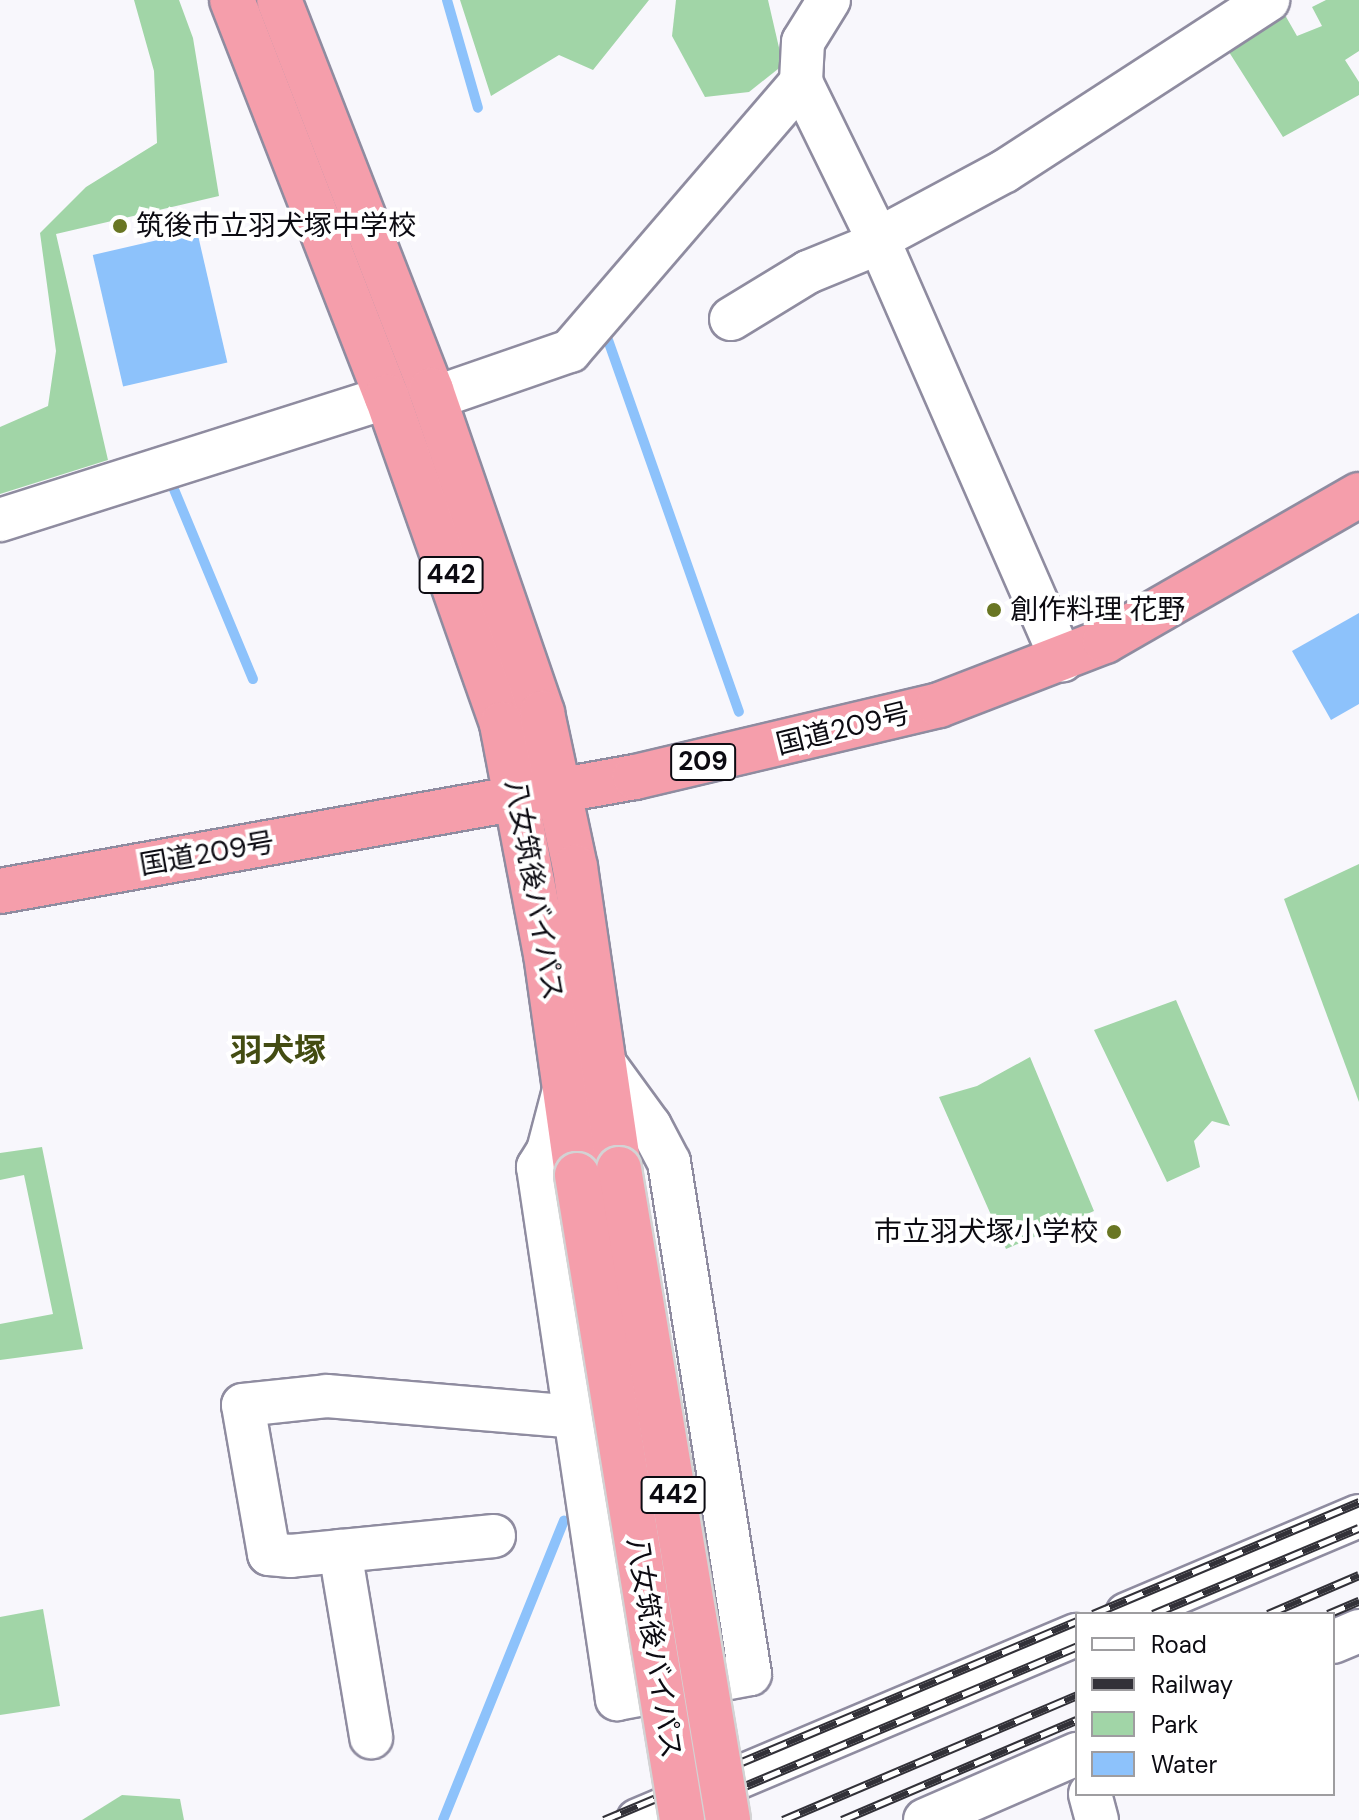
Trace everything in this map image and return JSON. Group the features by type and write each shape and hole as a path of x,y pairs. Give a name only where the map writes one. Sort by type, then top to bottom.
{"highway":[{"name":"八女筑後バイパス","path":"232,0 387,397 502,724 540,795"},
{"name":"八女筑後バイパス","path":"279,0 434,398 542,713 540,795 587,1072 682,1820"},
{"name":"国道209号","path":"0,891 540,795 824,735 939,705 1062,661 1359,495"},
{"name":"八女筑後バイパス","path":"598,1172 728,1820"}],"street":[{"path":"829,0 803,42 801,82 878,241 1062,661"},
{"path":"731,319 808,272 878,241 1005,171 1268,0"},
{"path":"434,398 570,351 801,82"},
{"path":"0,520 387,397"},
{"path":"587,1072 650,1126 669,1162 750,1674 617,1699 575,1417 538,1167 587,1072"},
{"path":"494,1536 340,1551 269,1554 243,1405 327,1396 575,1417"},
{"path":"1132,1612 1359,1516"},
{"path":"340,1551 371,1737"},
{"path":"1335,1641 1359,1631"},
{"path":"638,1820 1075,1636"},
{"path":"925,1820 1075,1755"},
{"path":"1091,1796 1097,1820"}],"green space":[{"path":"134,0 179,0 193,38 219,196 56,234 108,460 0,494 0,427 48,406 56,351 40,233 86,187 157,143 154,71"},
{"path":"460,0 649,0 593,70 559,55 491,96"},
{"path":"676,0 768,0 783,65 749,92 705,97 672,36"},
{"path":"1326,0 1359,0 1359,51 1345,60 1359,82 1359,95 1283,137 1222,41 1277,1 1297,36 1322,26 1312,7"},
{"path":"1359,864 1359,1102 1284,899"},
{"path":"1176,1000 1230,1126 1212,1121 1194,1141 1200,1167 1167,1182 1094,1030"},
{"path":"1030,1057 1094,1211 1006,1249 939,1097 977,1086"},
{"path":"42,1147 83,1349 0,1360 0,1324 53,1314 24,1175 0,1180 0,1153"},
{"path":"43,1609 60,1706 0,1715 0,1617"},
{"path":"122,1795 180,1799 184,1820 82,1820"}],"water":[{"path":"197,231 227,363 123,387 93,255"},
{"path":"1359,613 1359,704 1331,720 1292,651"}],"waterway":[{"path":"447,0 478,108"},
{"path":"608,340 739,712"},
{"path":"173,487 253,679"},
{"path":"443,1820 564,1520"}],"railway":[{"path":"1098,1612 1359,1502"},
{"path":"1158,1612 1359,1528"},
{"path":"1273,1612 1359,1575"},
{"path":"1333,1612 1359,1601"},
{"path":"604,1820 1075,1622"},
{"path":"664,1820 1075,1647"},
{"path":"783,1820 1075,1696"},
{"path":"842,1820 1075,1721"}],"place":[{"name":"筑後市立羽犬塚中学校","path":"120,226"},
{"name":"創作料理 花野","path":"994,610"},
{"name":"市立羽犬塚小学校","path":"1114,1232"}],"district":[{"name":"羽犬塚","path":"278,1050"}]}
